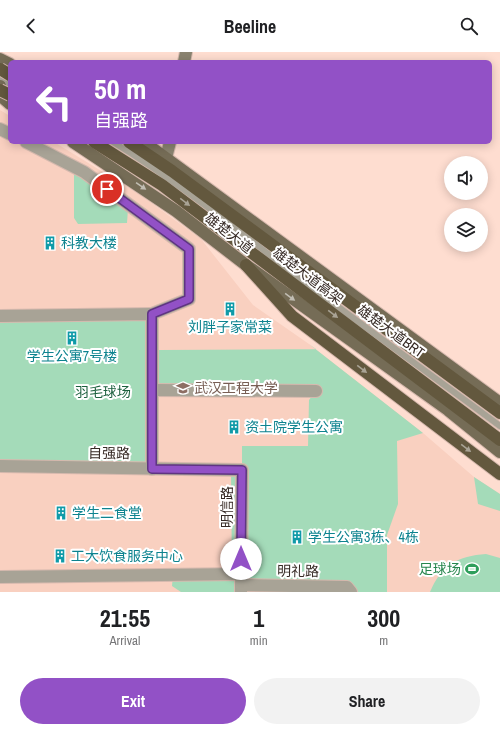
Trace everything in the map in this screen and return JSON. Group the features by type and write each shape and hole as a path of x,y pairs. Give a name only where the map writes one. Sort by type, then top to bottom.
{"highway":[{"path":"3,81 8,91"},
{"name":"雄楚大道高架","path":"97,144 162,185 500,440"},
{"name":"雄楚大道高架","path":"132,144 172,170 500,413"},
{"path":"246,265 292,316 500,474"}],"main road":[{"path":"3,81 3,98 8,103"},
{"name":"雄楚大道","path":"76,144 176,211 246,265 448,410 500,452"},
{"name":"雄楚大道","path":"147,144 500,403"}],"street":[{"path":"0,316 152,314 189,299 189,249 84,172 30,144"},
{"path":"166,158 170,144"},
{"path":"152,314 152,469"},
{"path":"152,390 316,391"},
{"name":"自强路","path":"0,466 242,470"},
{"name":"明信路","path":"241,584 242,470"},
{"path":"0,577 241,584"},
{"name":"明礼路","path":"241,584 347,587 351,592"}],"lane":[{"name":"雄楚大道BRT","path":"116,144 149,164 211,209 298,277 500,426"}],"shaded area":[{"name":"武汉工程大学","path":"0,110 8,115 8,144 57,144 139,194 201,239 253,305 309,344 423,433 474,477 500,494 500,592 0,592"}],"green space":[{"path":"74,172 128,209 127,223 78,224 74,218"},
{"name":"羽毛球场","path":"152,314 152,469 0,466 0,316"},
{"path":"315,349 423,433 397,441 398,504 387,535 387,592 181,592 172,586 173,575 232,574 231,470 242,470 242,446 308,446 309,400 316,391 317,384 159,384 159,350"},
{"path":"474,477 500,494 500,511 478,504"},
{"name":"足球场","path":"486,554 500,558 500,592 430,592 439,575 452,564 467,557"}],"place":[{"name":"科教大楼","path":"50,243"},
{"name":"刘胖子家常菜","path":"230,309"},
{"name":"学生公寓7号楼","path":"72,338"},
{"name":"武汉工程大学","path":"183,388"},
{"name":"资土院学生公寓","path":"234,427"},
{"name":"学生二食堂","path":"61,513"},
{"name":"学生公寓3栋、4栋","path":"297,537"},
{"name":"工大饮食服务中心","path":"60,556"},
{"name":"足球场","path":"472,569"}],"route":[{"path":"107,189 189,249 189,299 152,314 152,469 242,470 241,559"}]}
